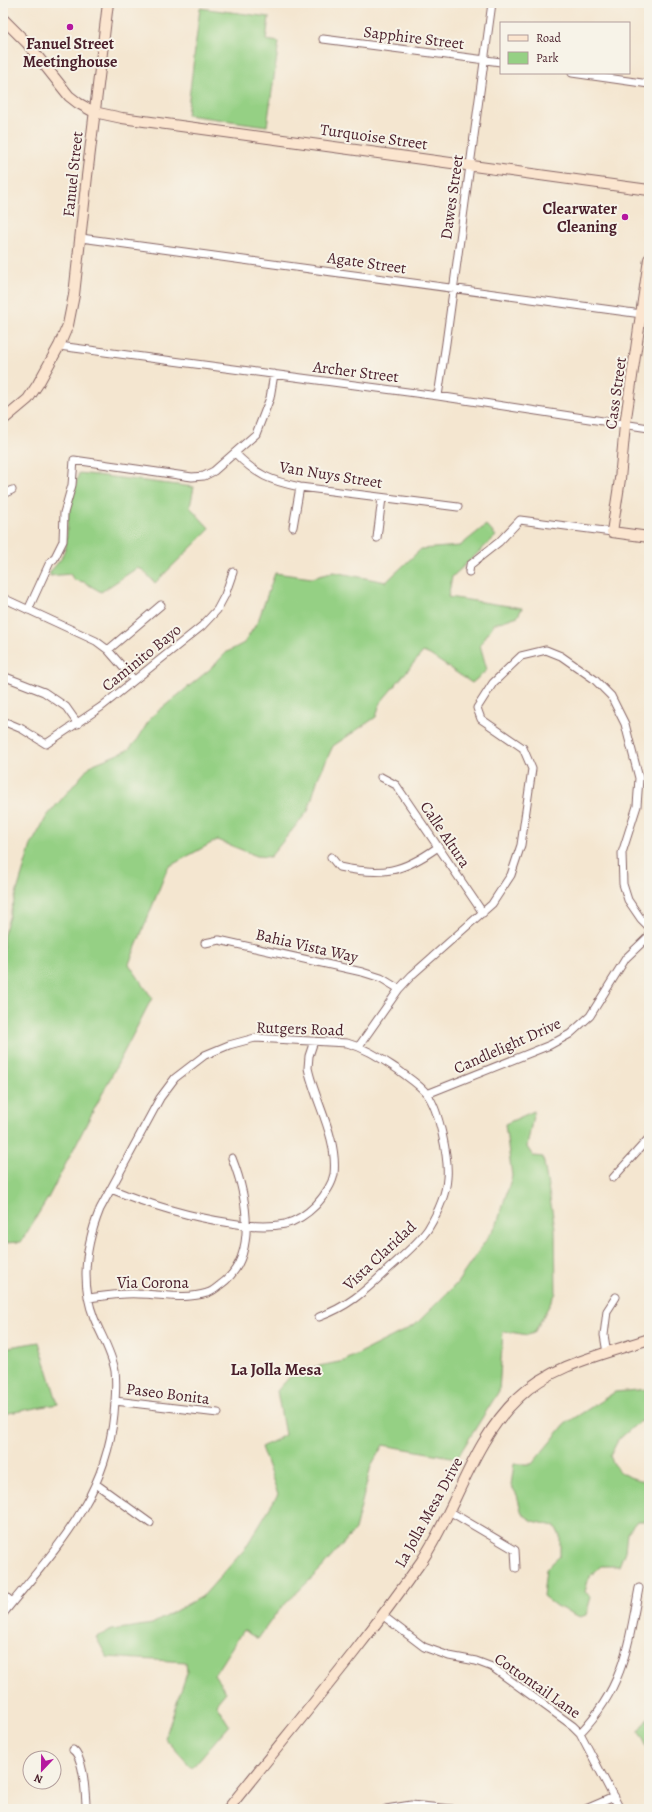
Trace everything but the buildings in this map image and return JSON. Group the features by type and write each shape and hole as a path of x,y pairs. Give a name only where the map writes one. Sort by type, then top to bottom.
{"street":[{"name":"Fanuel Street","path":"3,420 28,399 59,346 68,325 74,295 94,112 108,3"},
{"name":"Dawes Street","path":"438,396 454,289 492,3"},
{"name":"Turquoise Street","path":"3,19 27,43 69,96 94,112 122,118 470,164 649,190"},
{"name":"Sapphire Street","path":"323,39 500,62"},
{"path":"579,74 649,84"},
{"name":"Agate Street","path":"81,238 645,315"},
{"name":"Cass Street","path":"612,532 620,479 625,424 645,315 649,259"},
{"name":"Archer Street","path":"59,346 438,396 649,428"},
{"path":"28,610 50,562 54,559 61,548 63,541 64,513 72,485 74,460 192,477 204,476 214,472 256,434 270,398 274,374"},
{"name":"Van Nuys Street","path":"235,453 259,474 274,482 300,487 458,507"},
{"path":"293,527 300,487"},
{"path":"3,494 12,490"},
{"path":"377,538 382,498"},
{"path":"469,572 470,565 499,542 520,520 649,537"},
{"name":"Caminito Bayo","path":"3,721 22,728 46,744 78,724 101,708 134,680 176,649 202,626 217,610 225,595 233,572"},
{"path":"3,598 96,641 108,650 134,680"},
{"path":"108,650 161,605"},
{"name":"Rutgers Road","path":"3,1614 71,1529 96,1484 112,1436 115,1401 114,1371 93,1315 89,1298 85,1272 87,1249 100,1209 160,1098 175,1078 205,1055 229,1045 255,1038 347,1043 359,1046 400,989 412,975 492,904 511,875 521,845 532,769 523,748 481,718 477,708 493,683 521,656 546,650 561,656 594,679 611,696 625,724 638,778 636,806 622,853 623,884 628,900 641,919 649,927"},
{"path":"3,676 44,692 66,707 78,724"},
{"name":"Calle Altura","path":"381,777 396,786 483,912"},
{"path":"332,857 339,867 367,872 394,870 418,861 438,847"},
{"name":"Candlelight Drive","path":"428,1094 550,1045 570,1034 590,1016 626,958 649,936"},
{"name":"Bahia Vista Way","path":"205,943 219,940 362,972 381,978 400,989"},
{"path":"111,1189 142,1202 196,1218 246,1225 267,1227 287,1224 307,1213 326,1194 334,1175 334,1153 308,1068 309,1056 314,1041"},
{"name":"Vista Claridad","path":"318,1317 331,1312 358,1297 416,1243 428,1229 440,1205 447,1178 444,1140 433,1102 428,1094 411,1079 369,1050 359,1046"},
{"path":"613,1178 649,1138"},
{"name":"Via Corona","path":"89,1298 136,1293 188,1297 209,1293 230,1279 240,1265 245,1246 246,1225 246,1210 239,1176 232,1158"},
{"path":"607,1353 604,1335 607,1311 616,1297"},
{"name":"La Jolla Mesa Drive","path":"228,1809 382,1615 422,1560 449,1511 479,1449 499,1418 520,1396 536,1384 558,1371 577,1363 649,1339"},
{"name":"Paseo Bonita","path":"115,1401 218,1413"},
{"path":"96,1484 150,1523"},
{"path":"449,1511 515,1550 516,1568"},
{"path":"580,1733 596,1716 610,1693 624,1660 639,1588"},
{"path":"3,1594 12,1602"},
{"name":"Cottontail Lane","path":"382,1615 424,1647 449,1656 476,1660 492,1667 573,1726 580,1733 620,1809"},
{"path":"73,1750 78,1753 82,1767 86,1804 85,1809"},
{"path":"586,1809 614,1797"},
{"path":"386,1809 411,1805 452,1809"}],"green space":[{"path":"200,8 269,17 266,40 279,42 267,126 187,115"},
{"path":"79,473 194,487 190,507 210,529 155,583 143,570 137,568 101,592 84,582 74,580 70,574 50,576 50,572 61,559 66,546 68,514"},
{"path":"486,525 496,536 452,577 448,597 522,608 518,616 494,624 480,645 487,670 472,683 430,655 423,652 380,703 376,717 333,746 318,778 308,811 270,857 257,856 217,840 168,867 129,964 152,998 48,1198 21,1242 3,1243 3,937 31,845 47,816 91,765 128,750 138,739 151,717 209,670 227,652 244,643 258,621 275,573 312,578 334,572 386,582 421,549 460,546"},
{"path":"534,1111 527,1147 533,1156 543,1157 555,1228 556,1293 534,1333 528,1335 503,1331 499,1391 457,1458 383,1445 371,1466 355,1530 320,1570 277,1612 258,1639 243,1630 214,1675 226,1692 216,1704 229,1725 192,1768 165,1738 187,1673 186,1662 107,1657 96,1637 112,1630 152,1624 204,1595 244,1550 278,1494 261,1447 285,1435 277,1391 295,1371 344,1361 415,1325 457,1283 497,1224 512,1176 505,1124"},
{"path":"39,1342 58,1404 3,1414 3,1348"},
{"path":"649,1389 649,1429 640,1421 618,1440 610,1456 613,1463 625,1475 649,1482 649,1521 637,1521 627,1533 625,1551 619,1566 601,1566 589,1577 585,1592 591,1597 586,1615 580,1617 556,1606 543,1596 546,1569 560,1556 560,1536 555,1526 533,1521 522,1514 517,1495 511,1485 514,1464 532,1464 565,1424 615,1392"},
{"path":"649,1717 649,1751 639,1731"}],"place":[{"name":"Fanuel Street Meetinghouse","path":"70,27"},
{"name":"Clearwater Cleaning","path":"625,217"}],"district":[{"name":"La Jolla Mesa","path":"276,1369"}]}
